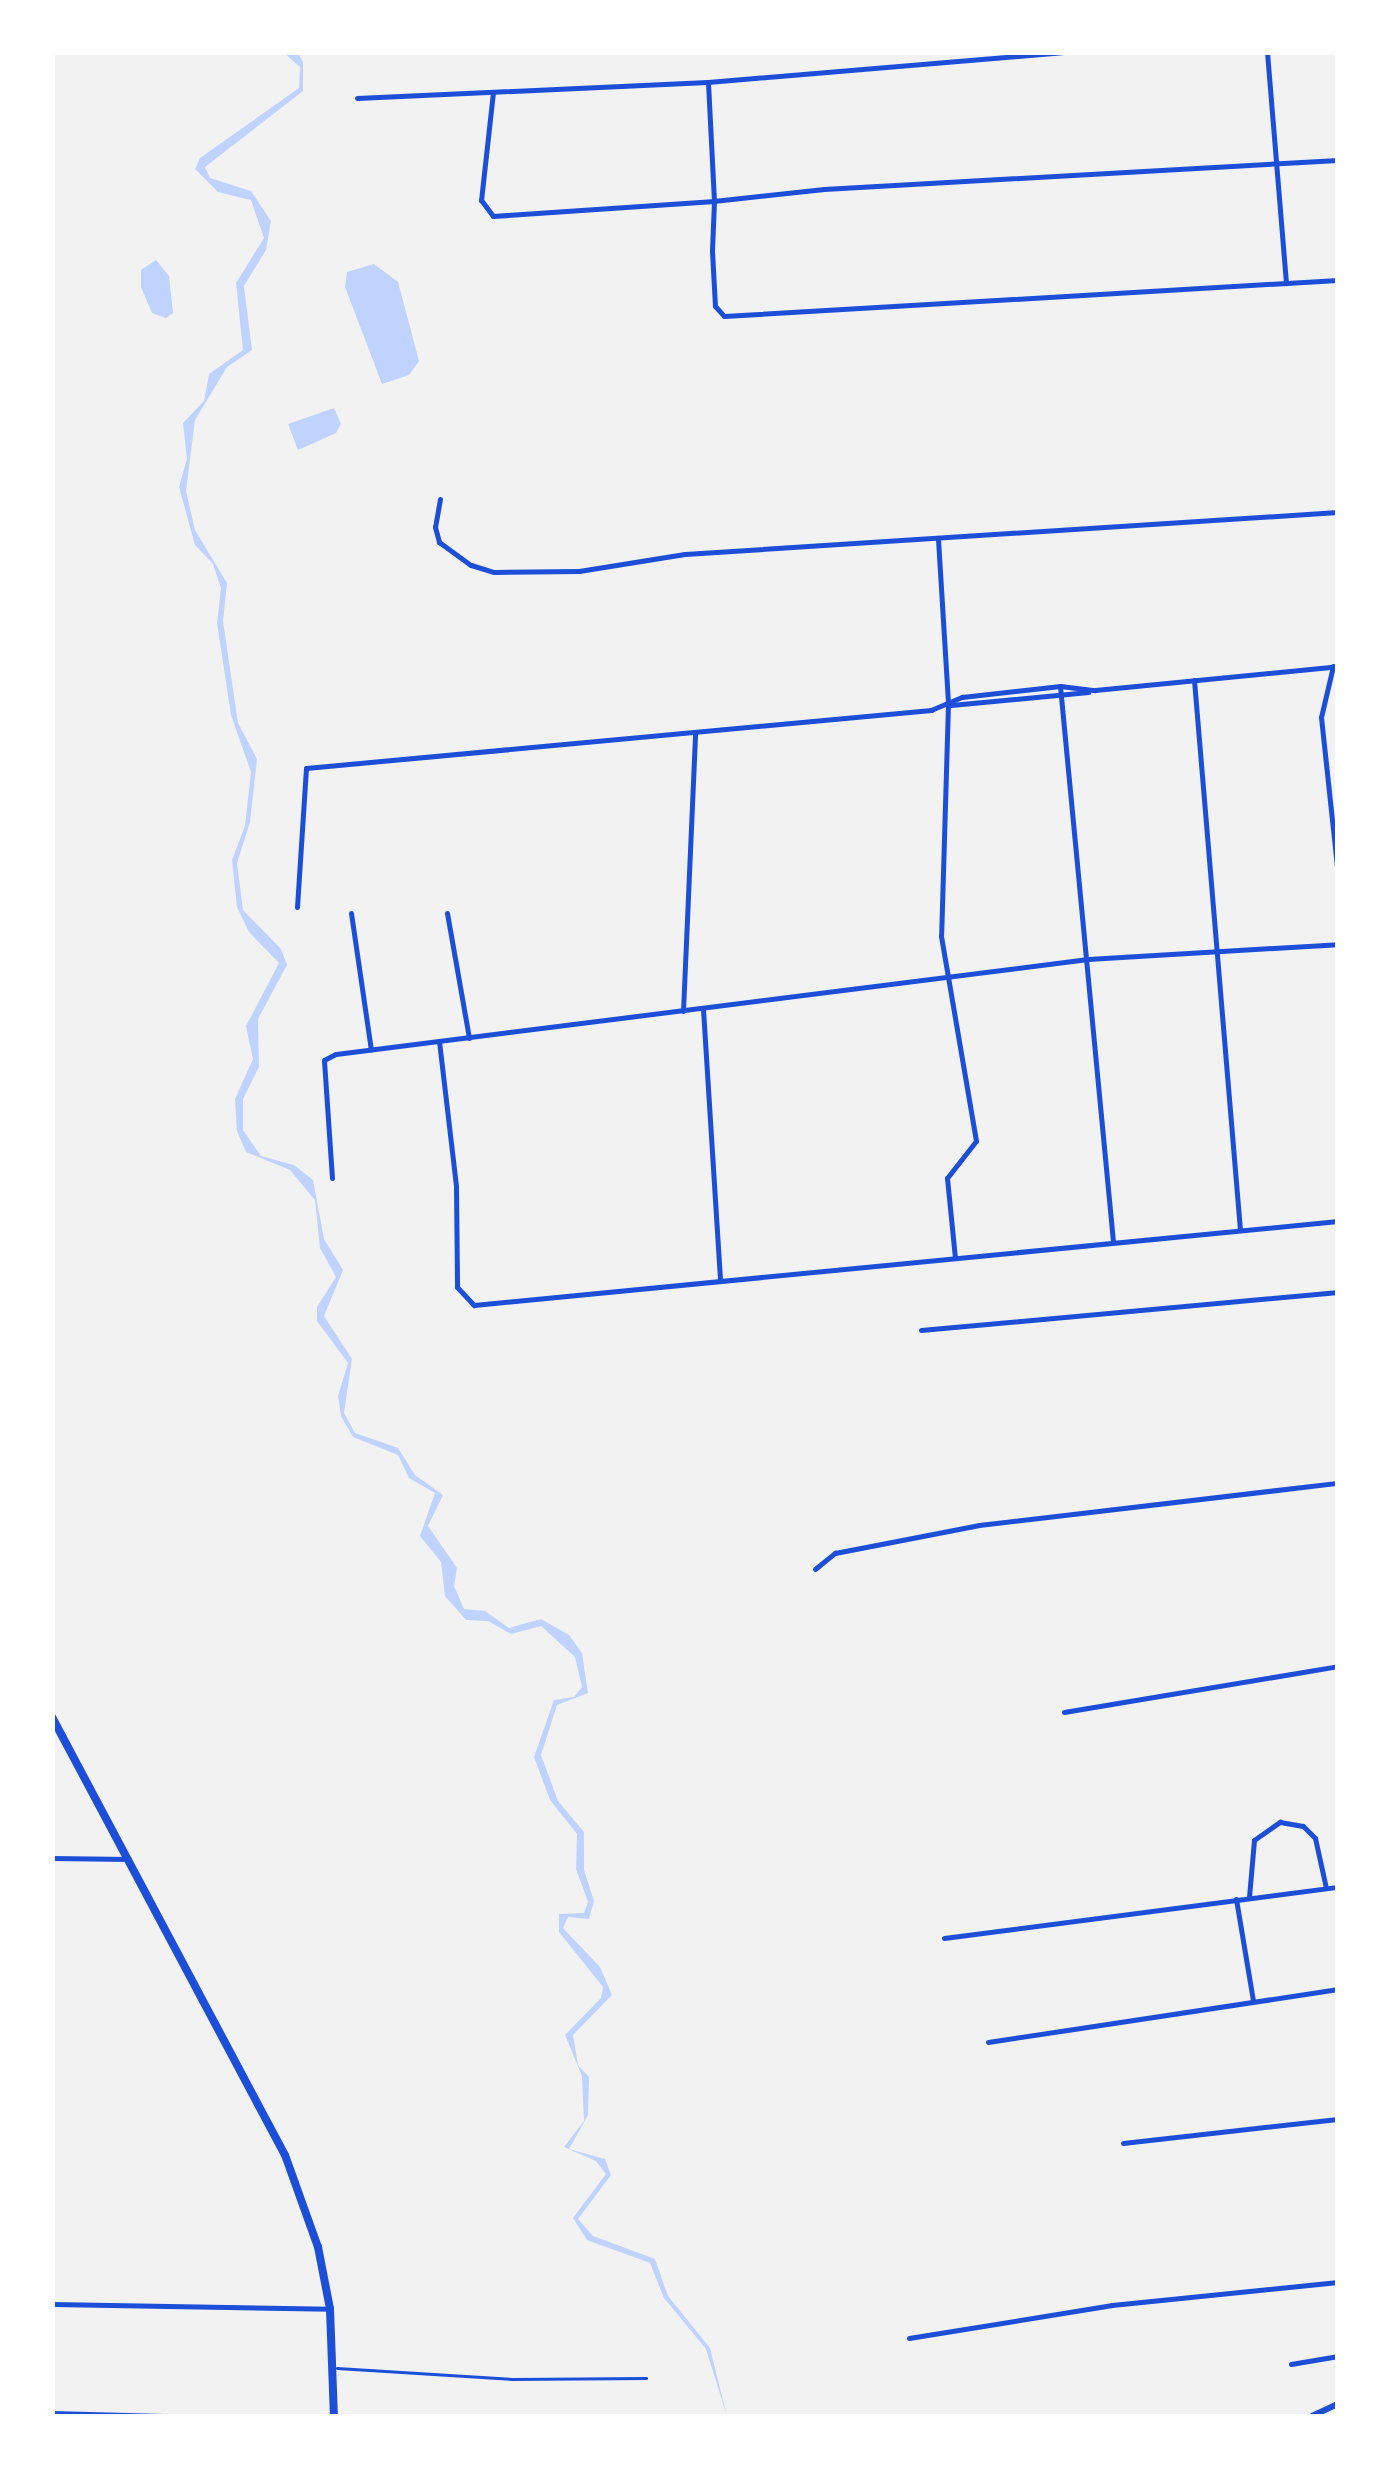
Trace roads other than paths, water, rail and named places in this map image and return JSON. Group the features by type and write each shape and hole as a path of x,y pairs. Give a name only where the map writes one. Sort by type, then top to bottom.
{"main road":[{"path":"53,1722 132,1859 285,2155 318,2248 330,2309 336,2368 334,2416"}],"street":[{"path":"357,98 708,82 1062,52"},
{"path":"1267,52 1286,283"},
{"path":"708,82 715,306 724,316 1338,280"},
{"path":"494,92 481,200 488,214 1338,160"},
{"path":"440,499 434,527 440,542 471,565 494,572 579,571 685,554 1338,512"},
{"path":"938,538 948,704 941,936 976,1141 947,1178 954,1258"},
{"path":"297,907 306,768 948,704 1062,699 1095,690 1336,666 1321,717 1338,877"},
{"path":"1194,680 1240,1230"},
{"path":"948,704 962,696 1060,686 1095,690"},
{"path":"1060,686 1113,1242"},
{"path":"683,1011 695,732"},
{"path":"350,913 371,1050"},
{"path":"447,913 469,1038"},
{"path":"332,1178 324,1060 371,1050 1088,958 1338,944"},
{"path":"702,1009 720,1281"},
{"path":"439,1041 462,1296 474,1304 1338,1221"},
{"path":"920,1330 1338,1292"},
{"path":"815,1569 835,1554 979,1525 1338,1483"},
{"path":"1064,1712 1338,1666"},
{"path":"1249,1897 1254,1840 1280,1822 1304,1826 1315,1838 1326,1888"},
{"path":"52,1858 132,1859"},
{"path":"944,1938 1338,1886"},
{"path":"1236,1899 1253,2002"},
{"path":"988,2042 1338,1989"},
{"path":"1123,2143 1338,2118"},
{"path":"909,2338 1075,2310 1338,2282"},
{"path":"52,2304 330,2309"},
{"path":"1291,2364 1338,2356"},
{"path":"1312,2416 1338,2404"},
{"path":"52,2413 163,2416"}],"lane":[{"path":"336,2368 512,2379 646,2378"}],"water":[{"path":"284,53 298,53 303,62 303,91 205,167 210,178 251,191 271,221 266,250 244,286 252,350 227,367 195,420 186,491 195,530 227,583 223,621 238,723 257,759 250,822 237,863 243,910 281,949 287,965 258,1019 259,1067 243,1099 243,1130 261,1156 294,1165 313,1180 324,1239 343,1270 324,1316 352,1359 344,1413 355,1433 398,1448 415,1475 443,1495 428,1526 457,1568 454,1586 464,1609 485,1611 509,1628 541,1619 569,1635 582,1653 588,1693 557,1705 541,1755 558,1801 584,1832 584,1870 594,1901 589,1919 568,1917 563,1928 600,1967 612,1995 573,2035 578,2065 589,2077 588,2115 569,2149 605,2159 611,2175 578,2219 593,2236 655,2259 668,2296 710,2348 727,2416 706,2349 664,2298 650,2263 587,2240 573,2218 606,2174 596,2161 564,2147 584,2121 582,2076 565,2035 601,1998 603,1987 559,1932 559,1914 584,1913 588,1902 576,1869 577,1834 550,1800 534,1757 554,1700 574,1697 582,1687 575,1657 541,1626 511,1634 488,1621 466,1620 445,1596 441,1562 420,1536 435,1493 409,1478 398,1455 353,1437 341,1416 338,1396 348,1363 317,1321 317,1307 336,1277 320,1248 315,1200 290,1170 246,1152 237,1131 235,1099 253,1059 246,1026 279,963 249,932 237,907 232,860 245,826 251,772 231,715 217,623 221,588 213,564 195,545 179,487 187,459 183,423 204,401 209,374 243,350 236,283 264,238 251,200 218,192 195,169 200,158 299,88 300,67"},
{"path":"156,260 169,276 173,313 166,318 152,313 141,287 141,270"},
{"path":"374,264 398,282 419,361 409,375 382,384 345,287 347,272"},
{"path":"334,408 341,424 336,433 298,450 288,424"}]}
